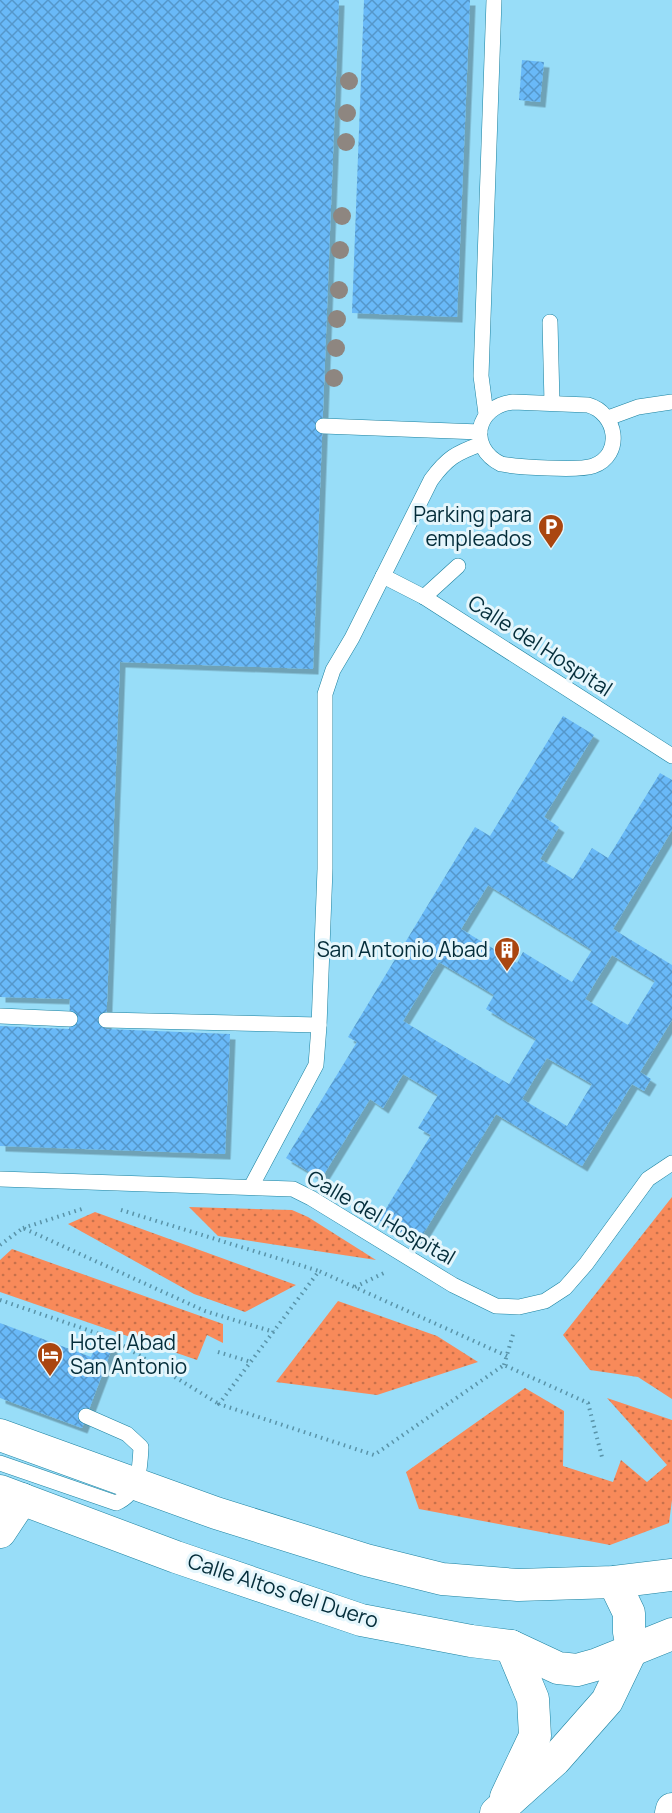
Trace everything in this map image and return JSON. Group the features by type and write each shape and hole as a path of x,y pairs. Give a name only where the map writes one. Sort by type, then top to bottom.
{"street":[{"path":"0,1435 216,1513 366,1560 442,1579 518,1585 614,1582 672,1575"},
{"path":"0,1532 11,1495"},
{"name":"Calle Altos del Duero","path":"11,1495 176,1557 361,1620 471,1641 511,1646 558,1668 577,1670 595,1665 672,1634"},
{"path":"499,1810 555,1761 607,1701 632,1649 629,1613 614,1582"},
{"path":"499,1810 534,1736 533,1699 511,1646"}],"lane":[{"path":"486,414 503,403 588,405 603,412 608,418 614,432 612,448 602,461 585,468 501,464 492,460 480,438 481,425 486,414 481,376 494,0"},
{"path":"550,322 552,403"},
{"path":"608,418 638,407 672,402"},
{"path":"323,426 480,438"},
{"path":"251,1187 316,1065 326,822 326,694 333,670 352,638 431,480 443,463 480,438"},
{"path":"424,597 458,566"},
{"name":"Calle del Hospital","path":"383,576 424,597 672,756"},
{"path":"0,1016 70,1019"},
{"path":"106,1020 319,1025"},
{"name":"Calle del Hospital","path":"0,1179 293,1189 453,1285 496,1306 519,1307 545,1301 565,1288 592,1256 648,1179 672,1163"},
{"path":"0,1463 116,1503 126,1498 136,1485 141,1470 141,1447 127,1434 86,1416"}],"path":[{"path":"0,1245 23,1228 87,1207"},
{"path":"120,1210 319,1271 507,1356"},
{"path":"23,1228 205,1311 274,1332"},
{"path":"354,1287 395,1268"},
{"path":"219,1404 319,1271"},
{"path":"0,1300 111,1338 219,1404 374,1455 504,1365 514,1330"},
{"path":"218,1352 251,1362"},
{"path":"504,1365 588,1403 603,1461"}],"shaded area":[{"path":"672,1197 672,1399 638,1377 590,1370 563,1335"},
{"path":"189,1207 292,1210 308,1217 376,1260 218,1236"},
{"path":"95,1212 296,1285 245,1312 194,1294 68,1224"},
{"path":"12,1249 223,1324 223,1343 207,1335 197,1360 0,1292 0,1260"},
{"path":"338,1301 437,1336 478,1362 377,1395 276,1382"},
{"path":"525,1388 564,1411 563,1466 613,1482 621,1460 647,1482 667,1465 607,1398 672,1420 672,1500 669,1523 610,1545 419,1509 406,1472"}],"building":[{"path":"0,0 339,0 313,669 120,662 106,1029 230,1034 225,1154 0,1146 0,1026 69,1029 70,999 0,997"},
{"path":"364,0 470,0 457,317 352,313"},
{"path":"522,60 544,62 540,102 519,100"},
{"name":"San Antonio Abad","path":"563,716 594,735 544,817 559,827 540,859 573,879 592,848 608,858 660,773 672,780 672,830 613,929 672,965 672,1020 640,1072 651,1079 644,1091 632,1084 582,1166 496,1114 417,1244 379,1220 431,1135 418,1128 438,1095 403,1074 383,1108 370,1099 321,1179 286,1158 357,1042 348,1037 475,827 490,836","holes":["488,885 592,950 572,982 523,952 517,963 461,929","612,955 655,981 628,1025 585,999","439,962 494,995 486,1009 536,1039 509,1084 403,1021","547,1058 592,1084 567,1126 522,1099"]},
{"name":"Hotel Abad San Antonio","path":"0,1323 91,1357 99,1338 114,1343 82,1428 0,1398"}],"place":[{"name":"Parking para empleados","path":"551,550"},
{"name":"San Antonio Abad","path":"507,973"},
{"name":"Hotel Abad San Antonio","path":"50,1378"}]}
